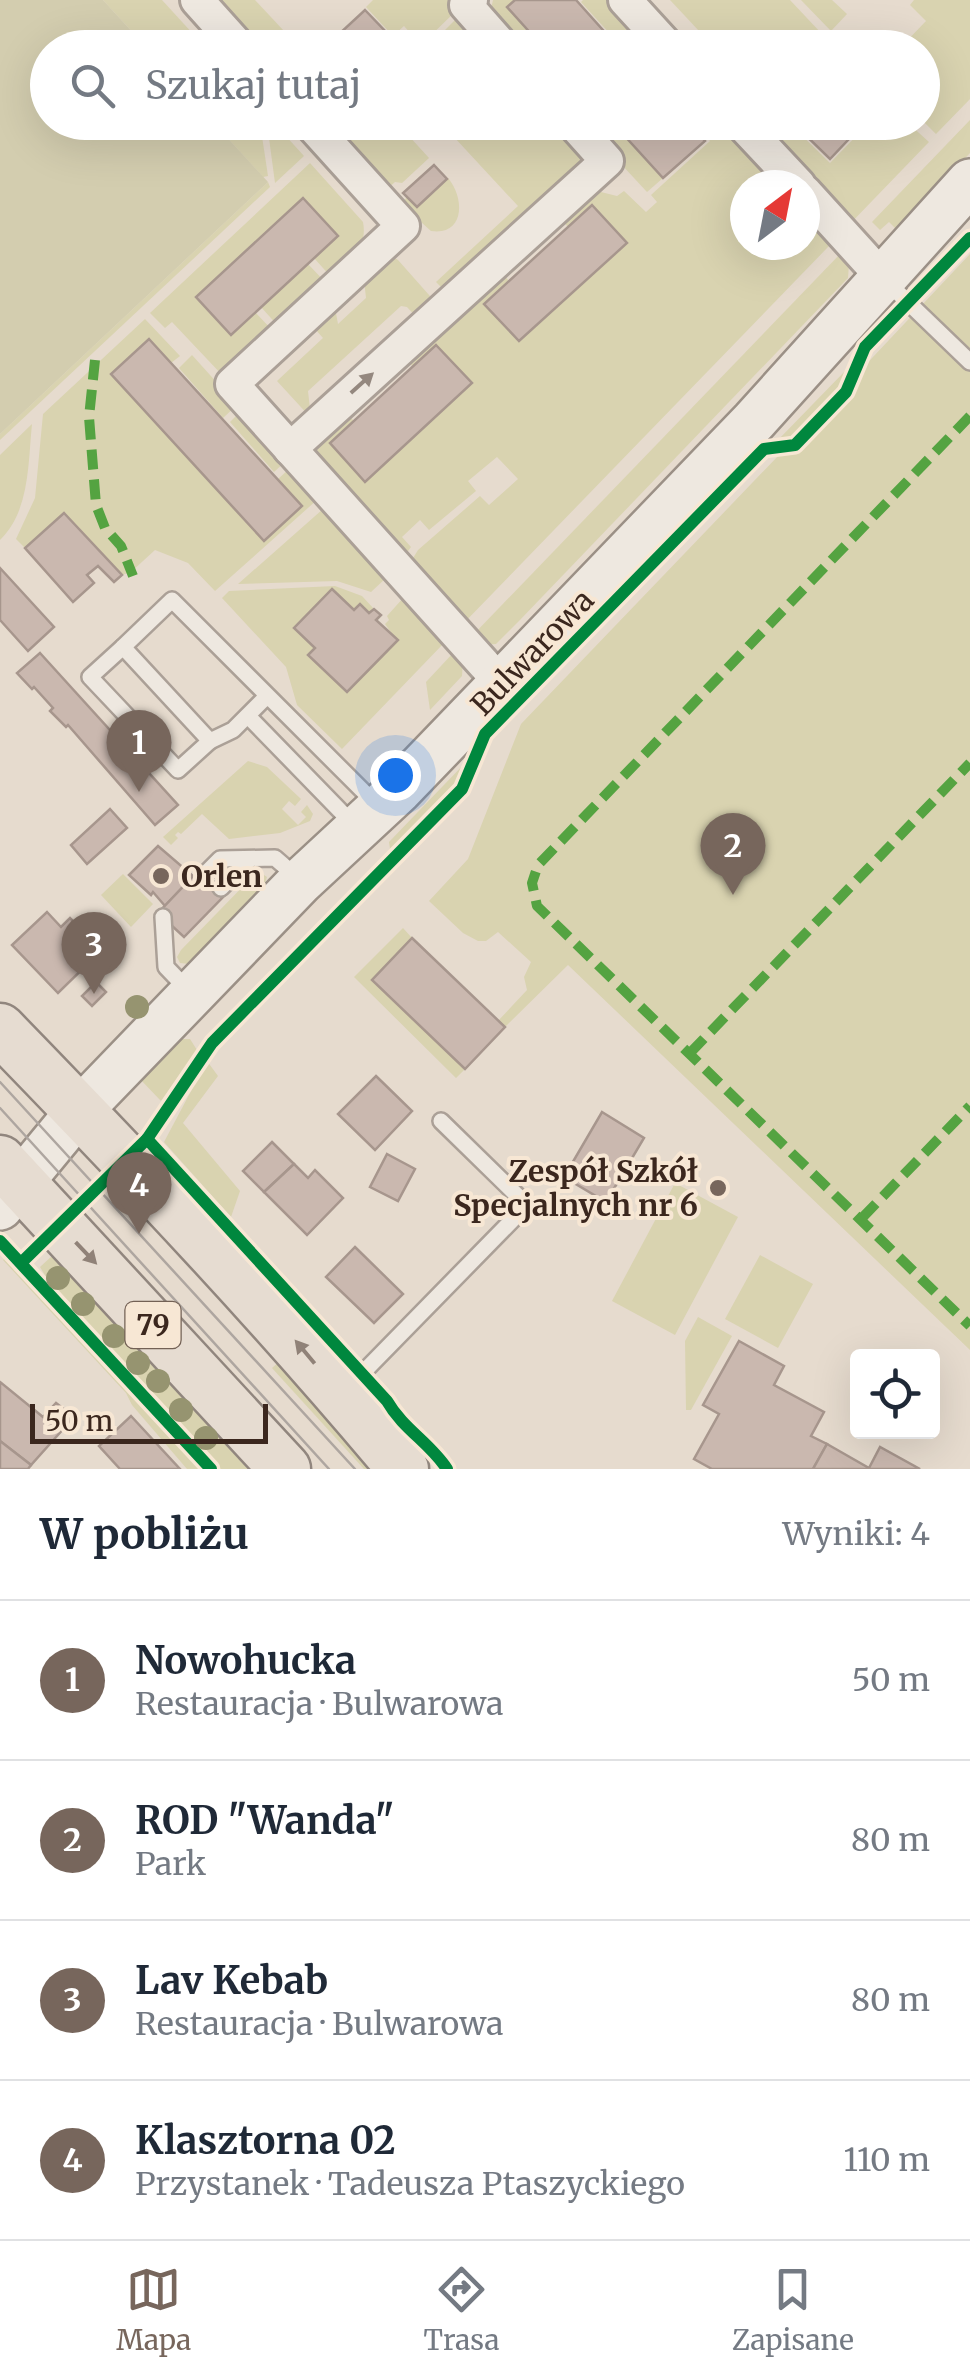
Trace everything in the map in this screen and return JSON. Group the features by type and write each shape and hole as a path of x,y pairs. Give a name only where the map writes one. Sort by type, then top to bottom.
{"main road":[{"path":"0,1029 278,1322 403,1469"},
{"name":"79","path":"6,1184 286,1469"}],"street":[{"path":"197,0 224,30"},
{"path":"471,0 466,5 488,30"},
{"path":"625,0 653,30"},
{"path":"325,140 403,226 232,384 501,683"},
{"path":"290,449 607,161 588,140"},
{"path":"757,140 785,170"},
{"name":"Bulwarowa","path":"6,1184 754,421 970,182"},
{"path":"820,209 884,279"}],"lane":[{"path":"884,279 970,362"},
{"path":"266,697 233,730 210,741 178,770 90,677 172,600 266,697 369,818"},
{"path":"123,647 210,741"},
{"path":"248,716 369,818"},
{"path":"220,888 250,858"},
{"path":"205,874 220,859 275,858 300,881"},
{"path":"163,917 166,967 192,993"},
{"path":"164,945 178,931"},
{"path":"341,1395 527,1204 441,1120"}],"shaded area":[{"path":"0,0 103,0 130,30 30,30 30,140 230,140 268,182 0,434"},
{"path":"103,0 162,0 189,30 130,30"},
{"path":"219,0 255,0 283,30 245,30"},
{"path":"373,0 455,0 458,9 436,30 408,30 404,26 387,30 366,7"},
{"path":"493,0 515,0 507,8 528,30 503,30 491,9"},
{"path":"609,0 636,30 607,30 581,2"},
{"path":"670,0 790,0 818,30 698,30"},
{"path":"801,0 832,0 847,14 830,30"},
{"path":"914,0 970,0 970,99 940,130 940,30 917,30 926,21 910,5"},
{"path":"461,14 476,30 445,30"},
{"path":"970,120 970,153 897,230 889,222 880,230 872,222"},
{"path":"229,140 263,140 268,176 263,177"},
{"path":"269,140 289,140 304,156 275,183"},
{"path":"343,140 413,140 429,158 402,183 395,182 387,189"},
{"path":"457,140 574,140 587,159 448,294 436,282 518,206"},
{"path":"599,140 628,140 663,178 647,192"},
{"path":"709,140 735,140 762,170 730,170 730,260 815,260 460,627 407,568 418,550 480,496 489,505 518,479 497,457 468,481 476,491 429,530 420,520 402,537 411,547 400,562 319,474 309,444 343,410 354,421 330,443 365,481 471,383 437,345 413,367 403,355 498,268 509,281 485,304 519,341 627,243 592,205 568,227 557,215 593,190 617,196 624,191 646,212 657,202 651,195"},
{"path":"771,140 806,140 830,163 852,140 929,142 846,228 820,198 820,170 796,170"},
{"path":"310,163 363,222 360,247 332,278 314,258 338,235 303,198 196,297 231,335 255,312 273,331 224,377 172,322 165,328 150,313"},
{"path":"448,178 457,195 459,214 450,228 431,231 401,204 407,197 417,207"},
{"path":"268,182 270,187 0,440 0,434"},
{"path":"820,234 830,245 820,255"},
{"path":"384,251 398,260 437,304 419,320 401,306 308,391 311,418 277,381 323,338 308,321 333,297 338,324 366,298 363,271"},
{"path":"842,252 849,264 848,278 519,621 496,644 483,645 473,635"},
{"path":"970,254 970,1350 568,965 505,1027 498,1021 527,990 524,977 531,962 498,932 486,941 463,933 429,901 468,859 521,724 824,408 794,438 778,440 846,370 840,392"},
{"path":"308,264 326,283 279,327 261,307"},
{"path":"145,319 180,356 171,363 149,339 111,374 264,540 302,506 277,480 290,468 318,499 215,591 188,563 155,550 131,572 122,575 64,513 25,548 16,539 35,498 43,414"},
{"path":"192,355 237,405 223,418 179,368"},
{"path":"240,412 285,462 274,472 230,422"},
{"path":"32,424 22,501 0,540 0,455"},
{"path":"323,509 386,578 371,592 337,581 238,584"},
{"path":"335,586 362,596 374,609 369,613 360,604 354,610 294,628 315,648 309,654 347,692 397,641 385,624 404,597 445,642 342,749 297,705 286,667 222,598 229,591"},
{"path":"455,651 463,661 462,676 430,710 426,682"},
{"path":"468,760 458,783 391,855 389,842"},
{"path":"248,761 267,767 301,799 295,806 289,801 282,809 298,825 306,817 301,812 307,805 313,814 310,821 280,833 229,839 202,814 175,835 178,838 171,845 163,837"},
{"path":"261,873 267,877 264,887 189,964 180,963 177,957 181,950 254,875"},
{"path":"123,874 153,904 131,927 101,895"},
{"path":"403,928 412,938 372,980 465,1069 456,1078 354,977"},
{"path":"180,1039 190,1039 197,1050 161,1101 140,1079"},
{"path":"207,1061 218,1076 183,1123 240,1191 231,1217 164,1142"},
{"path":"675,1183 738,1217 675,1335 612,1301"},
{"path":"760,1255 813,1284 778,1348 725,1319"},
{"path":"52,1256 248,1469 220,1469 46,1277 40,1267"},
{"path":"7,1257 202,1469 187,1469 126,1393 3,1260"},
{"path":"698,1317 732,1336 691,1410 686,1410 685,1341"},
{"path":"287,1355 381,1469 364,1469 272,1368"}],"building":[{"path":"515,0 576,0 603,30 528,30 507,7"},
{"path":"365,10 384,30 343,30"},
{"path":"628,140 704,140 705,141 663,178"},
{"path":"810,140 848,140 830,159"},
{"path":"434,165 447,179 417,207 403,193"},
{"path":"303,198 338,236 231,335 196,297"},
{"path":"592,205 627,243 519,341 484,304"},
{"path":"149,339 302,506 264,541 111,374"},
{"path":"436,345 472,383 365,482 330,443"},
{"path":"64,513 122,575 114,582 98,566 87,575 94,583 73,602 25,548"},
{"path":"0,568 54,627 28,651 0,620"},
{"path":"332,589 354,610 360,604 369,613 374,609 381,615 376,620 398,640 347,692 308,655 315,648 294,628"},
{"path":"40,653 178,805 155,825 68,725 50,711 53,708 34,687 17,673"},
{"path":"110,809 127,828 87,864 71,845"},
{"name":"Orlen","path":"158,846 193,876 165,906 129,875"},
{"path":"200,869 226,894 184,937 158,913"},
{"path":"47,912 61,927 70,918 102,950 58,993 12,945"},
{"path":"412,938 505,1027 465,1069 372,980"},
{"path":"96,982 106,992 92,1006 82,996"},
{"path":"376,1076 412,1111 375,1150 338,1114"},
{"path":"602,1112 644,1138 606,1202 564,1177"},
{"path":"272,1142 294,1164 264,1192 243,1171"},
{"path":"387,1154 415,1169 398,1201 370,1187"},
{"path":"294,1164 308,1178 315,1170 343,1198 307,1235 264,1192"},
{"path":"355,1247 403,1294 374,1323 326,1277"},
{"path":"739,1341 784,1366 774,1385 824,1412 811,1436 827,1444 813,1469 712,1469 694,1459 719,1414 703,1405"},
{"path":"0,1382 43,1417 56,1403 74,1417 31,1465 0,1441"},
{"path":"131,1416 180,1469 120,1469 99,1446"},
{"path":"0,1441 31,1465 28,1469 0,1469"},
{"path":"827,1444 869,1468 880,1447 920,1469 813,1469"}],"tram line":[{"path":"0,1082 355,1469"},
{"path":"0,1108 329,1469"}],"marked path":[{"path":"95,360 89,417 96,505 105,528 121,546 133,576"},
{"path":"970,416 538,865 532,883 537,906 970,1326"},
{"path":"690,1053 970,763"},
{"path":"862,1218 970,1106"}],"cycle path":[{"path":"22,1262 147,1139 212,1043 462,789 485,734 764,449 795,445 846,392 865,347 970,238"},
{"path":"147,1139 447,1469"},
{"path":"0,1241 211,1469"}],"place":[{"name":"Nowohucka","path":"139,792"},
{"name":"Orlen","path":"161,876"},
{"name":"ROD \"Wanda\"","path":"733,895"},
{"name":"Lav Kebab","path":"94,994"},
{"name":"Zespół Szkół Specjalnych nr 6","path":"718,1188"},
{"name":"Klasztorna 02","path":"139,1234"}]}
